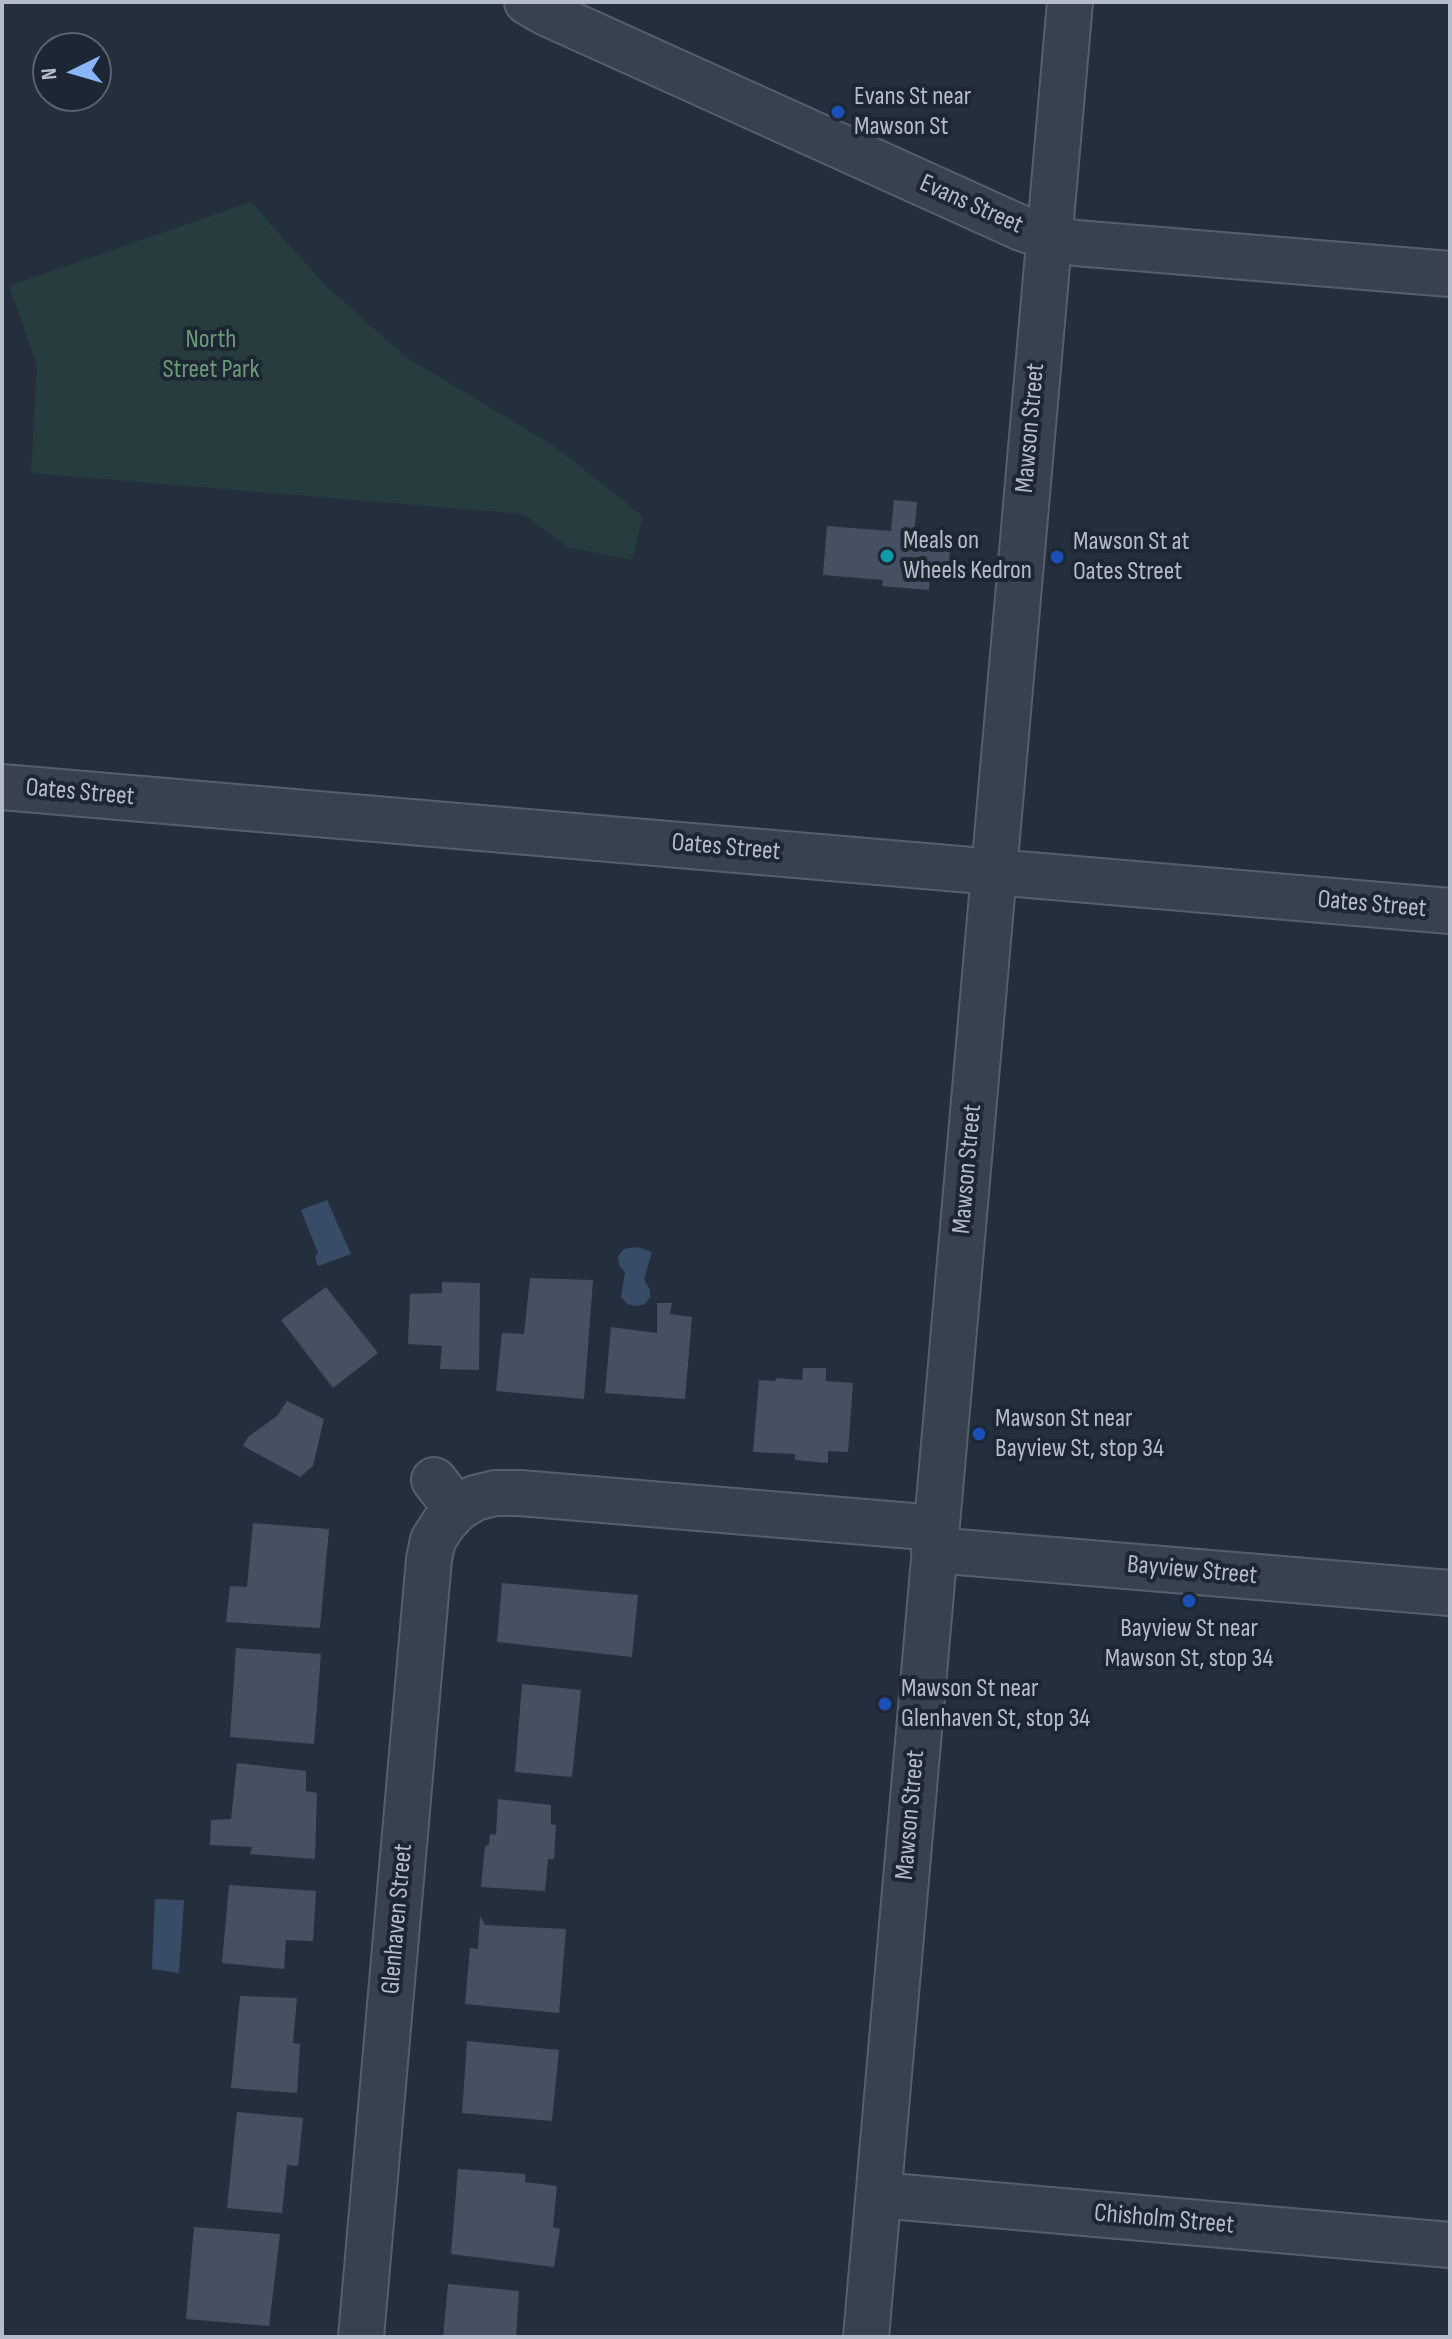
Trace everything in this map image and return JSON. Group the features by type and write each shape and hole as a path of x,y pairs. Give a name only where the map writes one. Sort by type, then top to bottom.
{"street":[{"name":"Evans Street","path":"527,2 1021,228 1048,237 1076,243 1450,274"},
{"name":"Mawson Street","path":"866,2337 1070,2"},
{"name":"Oates Street","path":"2,787 1450,911"},
{"name":"Glenhaven Street","path":"361,2337 429,1559 446,1494 475,1498 495,1493 520,1493 935,1539"},
{"name":"Bayview Street","path":"935,1539 1450,1593"},
{"name":"Chisholm Street","path":"879,2195 1450,2245"}],"green space":[{"name":"North Street Park","path":"251,202 326,286 406,357 555,447 643,516 632,560 568,547 523,514 31,473 37,365 9,286"}],"water":[{"path":"327,1200 351,1254 318,1266 315,1258 318,1253 301,1210"},
{"path":"638,1247 652,1252 644,1279 650,1297 645,1304 637,1306 627,1304 621,1297 625,1273 619,1265 618,1256 624,1249"},
{"path":"155,1899 184,1900 179,1973 152,1969"}],"building":[{"name":"Meals on Wheels Kedron","path":"894,500 917,502 914,535 951,539 948,575 930,573 929,590 882,586 883,580 823,575 827,526 891,531"},
{"path":"530,1278 593,1280 584,1399 496,1391 502,1333 524,1334"},
{"path":"442,1282 480,1283 479,1370 440,1369 442,1346 408,1344 410,1294 442,1293"},
{"path":"326,1287 378,1353 333,1388 281,1320"},
{"path":"657,1303 672,1303 670,1314 692,1317 685,1399 605,1393 611,1327 657,1333"},
{"path":"803,1368 826,1368 826,1381 853,1383 848,1452 828,1451 828,1463 795,1460 795,1454 753,1452 759,1380 802,1380"},
{"path":"287,1401 324,1419 313,1466 300,1477 243,1446 248,1437 277,1416"},
{"path":"253,1523 329,1529 320,1628 226,1622 230,1586 247,1587"},
{"path":"502,1583 638,1595 632,1657 497,1642"},
{"path":"236,1648 321,1654 314,1744 230,1737"},
{"path":"522,1684 581,1690 572,1777 515,1772"},
{"path":"237,1763 306,1771 306,1791 317,1793 315,1859 250,1854 252,1847 210,1845 211,1820 231,1819"},
{"path":"498,1799 551,1805 551,1824 556,1825 554,1859 548,1859 545,1891 481,1887 485,1846 489,1845 490,1834 496,1835"},
{"path":"229,1885 316,1891 313,1941 286,1940 284,1969 222,1963"},
{"path":"480,1916 485,1925 566,1929 559,2013 465,2004 470,1948 478,1949"},
{"path":"240,1996 297,1998 293,2043 300,2044 297,2093 231,2088"},
{"path":"467,2041 559,2050 552,2121 462,2113"},
{"path":"237,2112 303,2118 298,2166 287,2165 282,2213 227,2208"},
{"path":"458,2169 525,2174 525,2182 557,2186 553,2227 560,2229 554,2267 451,2254"},
{"path":"194,2227 280,2234 269,2326 186,2319"},
{"path":"448,2284 519,2291 516,2337 443,2337"}],"place":[{"name":"Evans St near Mawson St","path":"838,112"},
{"name":"Meals on Wheels Kedron","path":"887,556"},
{"name":"Mawson St at Oates Street","path":"1057,557"},
{"name":"Mawson St near Bayview St, stop 34","path":"979,1434"},
{"name":"Bayview St near Mawson St, stop 34","path":"1189,1601"},
{"name":"Mawson St near Glenhaven St, stop 34","path":"885,1704"}]}
